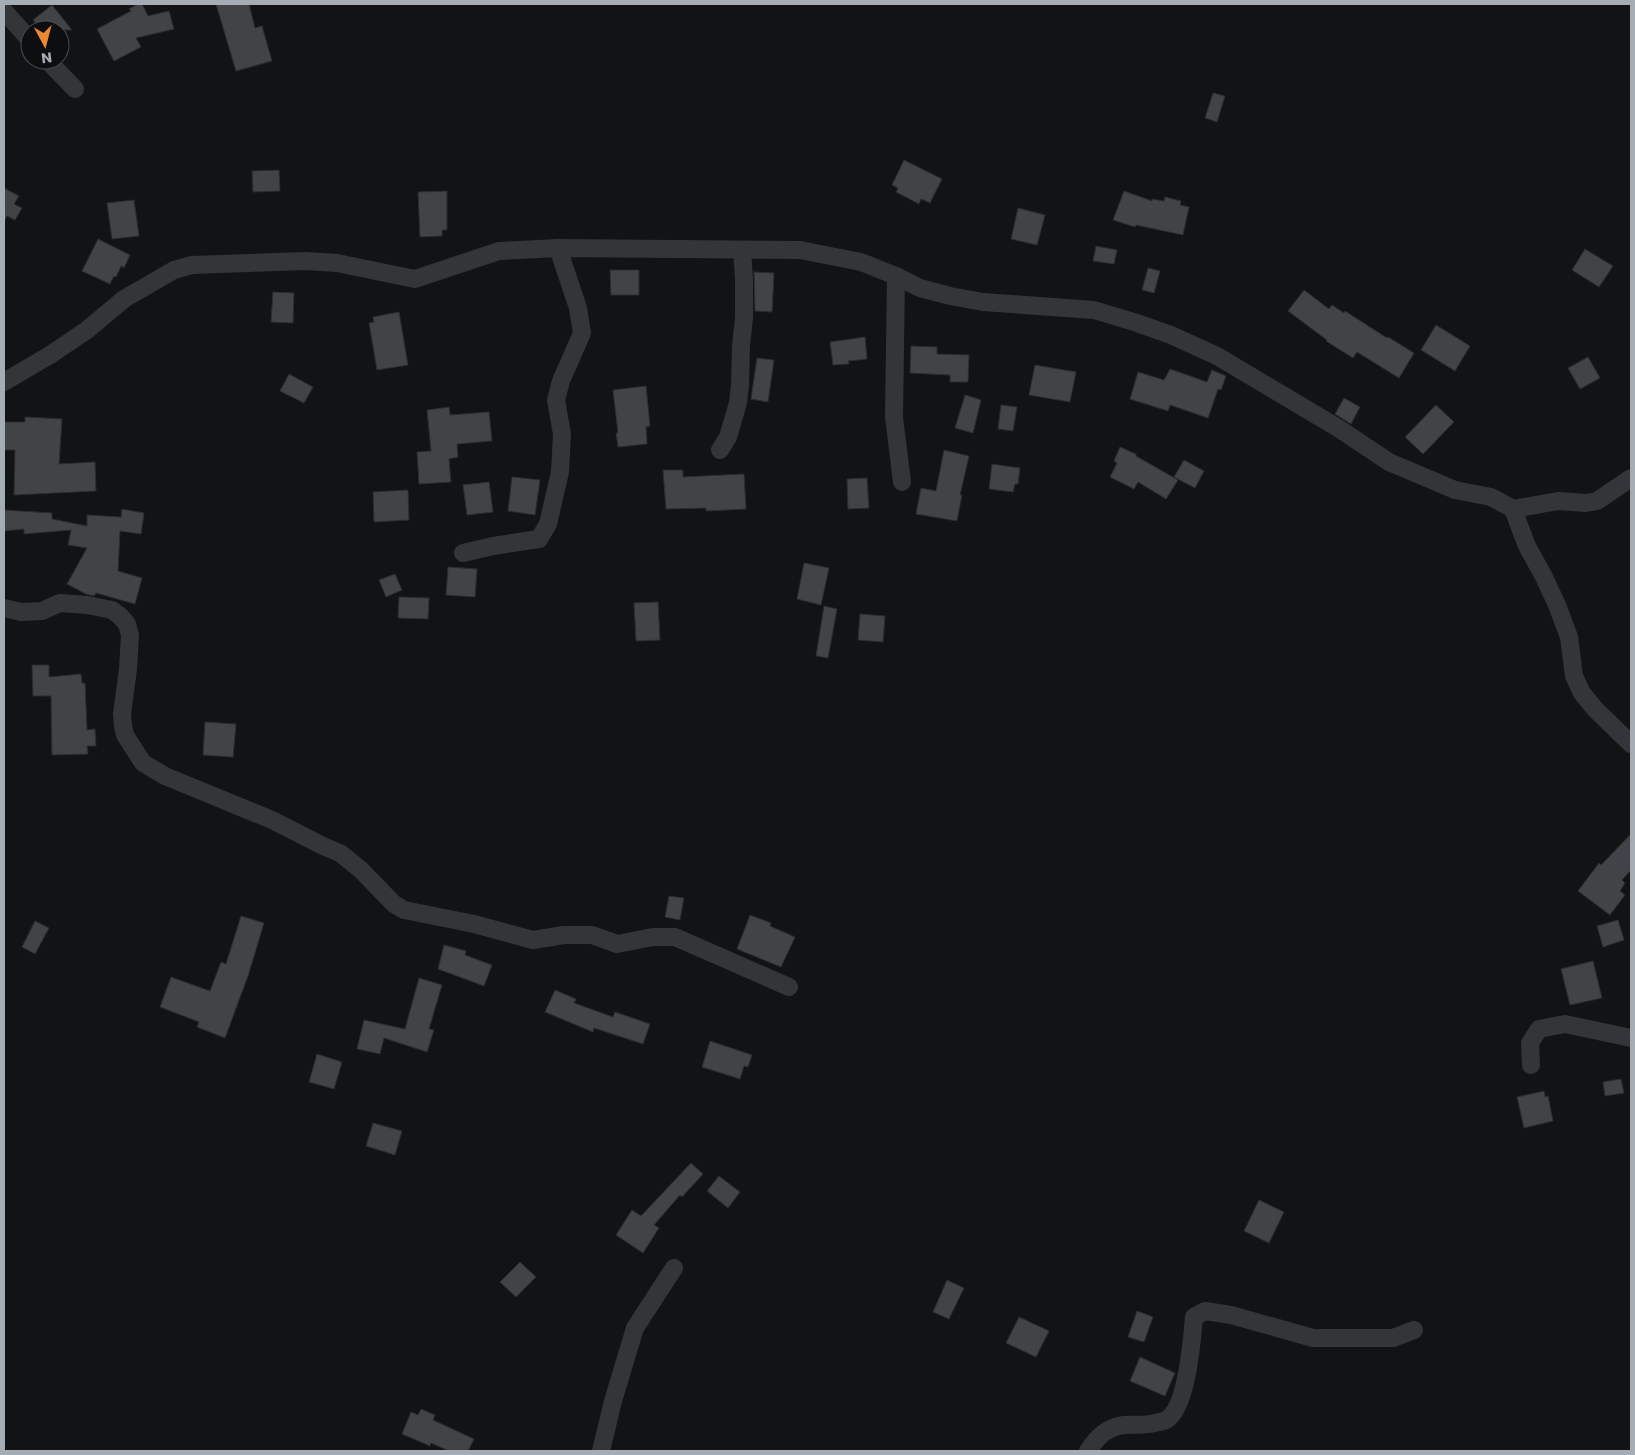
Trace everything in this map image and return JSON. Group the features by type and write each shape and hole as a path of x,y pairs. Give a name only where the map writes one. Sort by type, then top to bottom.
{"street":[{"path":"4,11 20,29"},
{"path":"57,70 75,89"},
{"path":"463,553 539,539 548,524 560,472 562,434 556,400 561,381 582,333 578,308 558,248"},
{"path":"4,382 50,355 87,330 124,298 174,270 192,265 338,263 415,279 499,251 558,248 800,250 860,262 920,288 950,296 983,302 1094,310 1171,335 1217,356 1338,428 1389,462 1455,490 1491,497 1513,509 1558,501 1586,503 1597,501 1631,478"},
{"path":"720,450 728,437 739,394 740,346 744,318 742,250"},
{"path":"896,276 894,418 902,482"},
{"path":"1513,509 1527,546 1544,577 1563,621 1569,637 1574,676 1582,693 1595,709 1631,744"},
{"path":"4,608 21,612 42,611 60,603 87,605 112,610 127,624 130,635 122,714 124,735 143,763 165,776 272,820 340,853 361,870 394,904 404,910 416,914 457,920 534,940 564,935 592,935 616,944 653,937 675,937 789,987"},
{"path":"1531,1065 1530,1043 1539,1029 1565,1024 1631,1038"},
{"path":"601,1451 613,1401 636,1328 674,1268"},
{"path":"1088,1451 1096,1439 1108,1429 1124,1425 1149,1425 1167,1420 1179,1404 1184,1389 1192,1346 1194,1317 1205,1311 1232,1315 1313,1338 1393,1338 1414,1330"}],"building":[{"path":"142,4 148,16 169,11 174,29 136,38 141,47 114,61 97,29 131,11 129,9"},
{"path":"216,4 249,4 255,28 262,26 272,61 236,71"},
{"path":"52,5 64,20 33,20"},
{"path":"1213,93 1225,96 1217,122 1205,118"},
{"path":"904,160 942,179 930,203 921,199 919,204 896,192 898,188 892,185"},
{"path":"279,170 280,191 253,192 252,171"},
{"path":"4,188 19,196 14,204 22,208 15,220 7,216 4,222"},
{"path":"447,191 447,230 442,230 442,236 420,237 418,192"},
{"path":"1124,191 1152,201 1152,199 1164,201 1165,197 1181,201 1180,205 1189,207 1183,235 1136,225 1135,227 1113,220"},
{"path":"134,200 139,236 112,239 107,203"},
{"path":"1018,208 1045,215 1037,245 1011,239"},
{"path":"98,239 130,255 124,268 121,266 110,284 82,271"},
{"path":"1096,246 1117,250 1114,264 1093,261"},
{"path":"1585,249 1613,266 1599,287 1572,270"},
{"path":"1148,268 1160,271 1154,293 1142,290"},
{"path":"610,270 639,270 639,295 611,295"},
{"path":"754,272 774,273 772,312 755,311"},
{"path":"1304,290 1329,309 1332,305 1344,313 1345,311 1414,353 1399,378 1357,352 1353,358 1326,341 1288,311"},
{"path":"273,292 294,293 293,323 271,322"},
{"path":"399,312 408,365 377,370 369,323 374,322 373,317"},
{"path":"1436,325 1470,346 1455,371 1421,350"},
{"path":"865,337 867,359 848,361 849,364 833,365 830,342"},
{"path":"911,346 937,347 937,354 969,355 968,382 950,382 950,375 910,373"},
{"path":"1588,357 1600,378 1580,389 1568,368"},
{"path":"757,358 774,360 768,402 751,399"},
{"path":"1035,365 1076,372 1070,402 1029,395"},
{"path":"1170,369 1207,382 1212,370 1226,376 1221,390 1218,389 1208,418 1170,405 1168,411 1130,399 1138,372 1164,380"},
{"path":"289,374 313,387 304,403 280,391"},
{"path":"646,386 650,426 646,427 647,444 618,447 613,390"},
{"path":"965,395 981,400 973,433 955,428"},
{"path":"1344,398 1360,407 1351,424 1335,414"},
{"path":"1001,405 1017,407 1013,431 998,429"},
{"path":"1436,405 1454,422 1423,454 1405,437"},
{"path":"449,407 450,415 489,412 492,441 457,444 458,457 449,459 451,482 419,484 417,452 431,451 427,410"},
{"path":"25,417 62,419 59,464 95,462 96,491 14,495 15,450 4,450 4,422 25,422"},
{"path":"1120,447 1136,454 1136,456 1178,480 1166,499 1138,482 1134,489 1110,477 1117,463 1114,461"},
{"path":"944,450 969,456 960,495 962,495 957,521 916,514 921,488 936,491"},
{"path":"1184,460 1204,471 1195,488 1174,477"},
{"path":"992,464 1020,468 1018,484 1015,484 1013,492 989,489"},
{"path":"663,470 683,470 683,477 744,474 746,509 706,511 706,508 666,509"},
{"path":"512,477 540,480 535,515 508,511"},
{"path":"867,478 869,508 848,509 847,479"},
{"path":"489,482 493,512 467,515 463,485"},
{"path":"408,490 409,520 374,522 373,492"},
{"path":"122,509 144,513 141,534 120,531 118,571 142,578 135,604 96,593 94,596 86,594 67,584 87,548 68,545 71,530 24,534 24,529 4,531 4,510 52,513 52,519 87,526 87,515 121,517"},
{"path":"804,563 829,568 821,605 797,599"},
{"path":"448,567 477,569 475,597 446,595"},
{"path":"395,574 402,590 386,597 379,580"},
{"path":"399,597 429,598 428,619 398,618"},
{"path":"658,602 660,640 636,641 634,603"},
{"path":"824,606 837,609 828,658 816,656"},
{"path":"860,614 885,616 883,642 858,640"},
{"path":"32,665 49,665 49,677 81,674 82,683 85,683 87,730 95,729 96,746 87,746 88,754 52,755 51,696 33,696"},
{"path":"205,722 236,724 233,757 203,755"},
{"path":"1631,834 1631,870 1622,880 1625,883 1620,891 1625,895 1610,915 1578,891 1599,863 1601,865"},
{"path":"669,896 684,898 680,920 665,917"},
{"path":"750,915 771,923 770,926 795,937 781,967 737,949"},
{"path":"241,916 264,923 248,976 225,1038 197,1027 199,1022 160,1007 171,977 210,991 221,962 226,964"},
{"path":"1618,920 1624,940 1603,947 1597,926"},
{"path":"35,921 49,928 35,954 22,947"},
{"path":"444,945 466,951 465,955 492,965 484,986 438,969"},
{"path":"1593,961 1602,998 1570,1005 1561,969"},
{"path":"419,978 442,985 429,1029 434,1030 427,1052 384,1038 380,1054 357,1049 364,1020 405,1029"},
{"path":"555,990 576,999 574,1003 613,1017 615,1012 650,1024 643,1044 594,1028 593,1032 545,1012"},
{"path":"710,1041 752,1055 748,1067 744,1066 740,1079 702,1067"},
{"path":"317,1054 342,1062 334,1089 309,1082"},
{"path":"1621,1079 1624,1093 1605,1096 1603,1082"},
{"path":"1544,1091 1545,1097 1548,1096 1553,1121 1524,1128 1517,1097"},
{"path":"373,1123 402,1131 395,1155 366,1146"},
{"path":"691,1163 703,1174 682,1197 680,1195 654,1225 659,1228 643,1253 616,1235 632,1210 641,1216"},
{"path":"719,1176 740,1192 728,1208 707,1191"},
{"path":"1259,1200 1284,1212 1269,1243 1244,1231"},
{"path":"520,1262 536,1277 516,1297 500,1282"},
{"path":"947,1280 964,1288 949,1319 933,1312"},
{"path":"1137,1311 1153,1317 1144,1342 1128,1337"},
{"path":"1019,1317 1049,1331 1036,1357 1006,1343"},
{"path":"1140,1357 1175,1373 1165,1396 1130,1381"},
{"path":"421,1409 435,1415 433,1420 474,1439 468,1451 449,1451 431,1443 430,1446 402,1434 411,1412 418,1415"}]}
